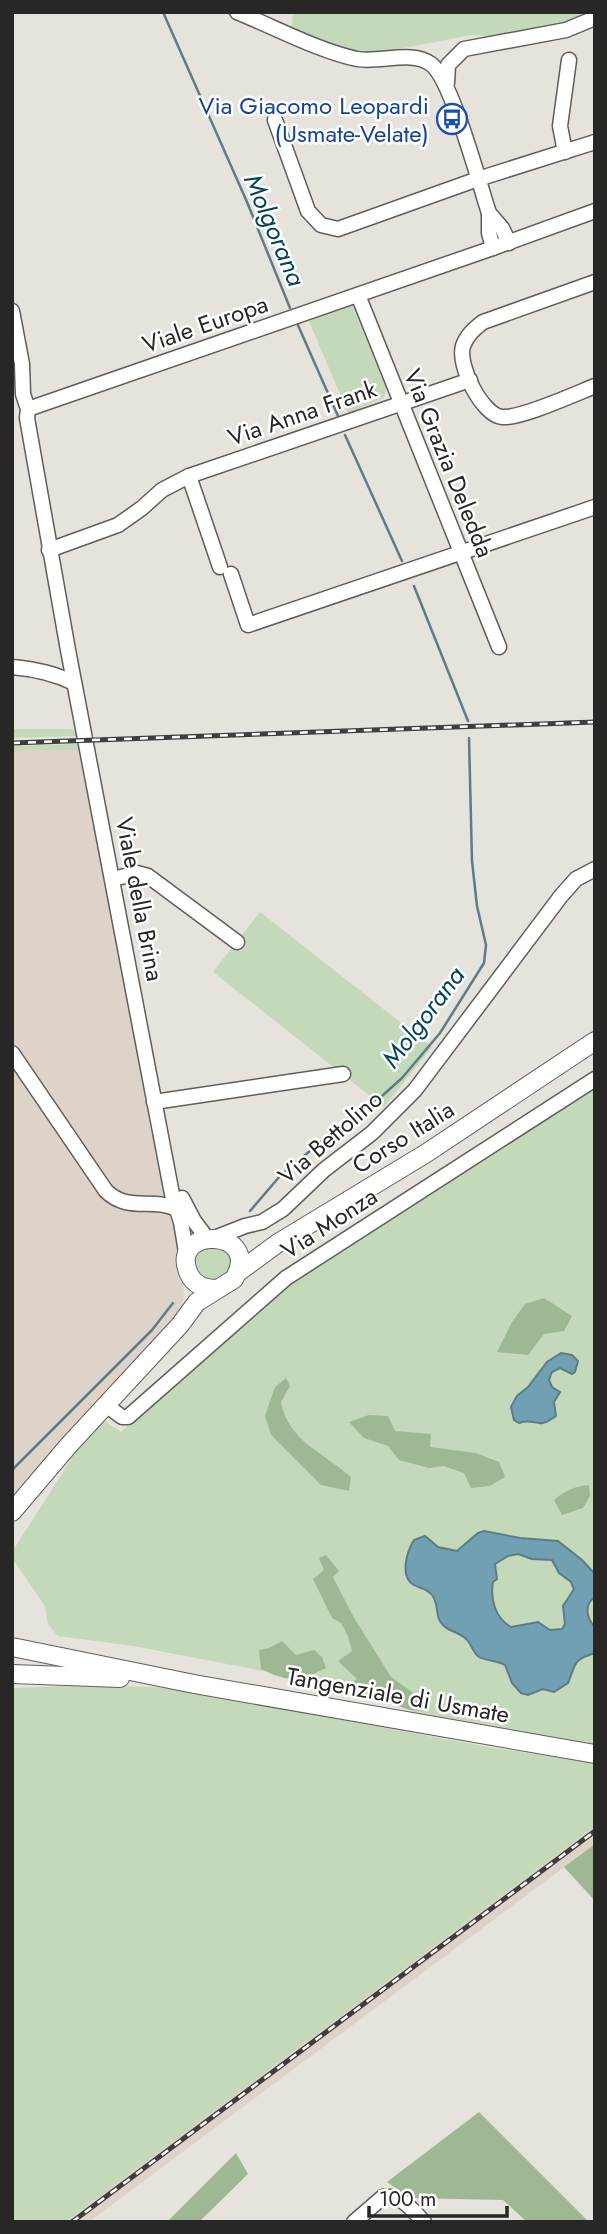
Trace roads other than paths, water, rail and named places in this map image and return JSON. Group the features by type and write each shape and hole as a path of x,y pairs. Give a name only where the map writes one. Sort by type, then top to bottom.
{"main road":[{"name":"Corso Italia","path":"237,1273 278,1243 425,1154 595,1041"},
{"path":"180,1325 188,1297 188,1266 194,1245 212,1238 235,1250 278,1243"},
{"path":"12,1512 180,1325 197,1302 229,1284 237,1273 239,1260 235,1250"},
{"path":"188,1266 203,1287 216,1289"},
{"path":"12,1647 194,1684"},
{"path":"12,1674 194,1684"},
{"path":"12,1680 60,1676"},
{"name":"Tangenziale di Usmate","path":"194,1684 595,1754"}],"street":[{"path":"237,12 355,59 377,61 410,58 431,64 447,83"},
{"path":"493,248 489,233 489,213 447,83 448,65 464,49 566,30 595,18"},
{"path":"565,152 560,126 569,60"},
{"path":"275,120 308,211 321,225 338,229 478,179 595,142"},
{"name":"Viale Europa","path":"28,409 358,296 595,211"},
{"path":"489,213 502,228 509,243"},
{"path":"595,282 483,322 469,333 462,349 462,361 483,405 500,417 527,412 595,386"},
{"name":"Via Grazia Deledda","path":"358,296 499,647"},
{"path":"12,312 49,550"},
{"name":"Via Anna Frank","path":"49,550 118,526 162,490 189,476 470,380"},
{"path":"189,476 248,625 595,507"},
{"name":"Viale della Brina","path":"49,550 172,1194 182,1210 212,1238"},
{"path":"37,669 54,664 68,650"},
{"path":"12,667 37,669 74,682"},
{"name":"Via Bettolino","path":"212,1238 262,1222 283,1209 324,1170 372,1133 415,1090 552,906 576,879 595,869"},
{"path":"113,878 137,873 148,876 237,942"},
{"path":"12,1053 106,1191 115,1200 128,1204 167,1205 182,1210"},
{"path":"154,1102 343,1074"},
{"name":"Via Monza","path":"106,1405 122,1418 128,1417 286,1278 595,1079"},
{"name":"Viale della Brina","path":"165,1156 182,1210 188,1266"},
{"path":"144,1204 172,1194"},
{"path":"235,1250 236,1236 240,1228"},
{"path":"354,2222 383,2197 391,2196 401,2199 424,2222"}],"water":[{"path":"561,1353 572,1355 578,1361 572,1374 560,1368 552,1372 549,1380 552,1387 560,1392 554,1402 556,1416 544,1423 519,1423 514,1420 511,1407 517,1396 528,1387 547,1362"},
{"path":"484,1531 520,1538 558,1541 595,1574 595,1597 589,1603 587,1611 595,1627 595,1653 578,1661 568,1683 554,1692 543,1689 528,1695 521,1693 512,1683 505,1665 479,1657 464,1637 440,1622 432,1595 409,1581 407,1557 414,1540 425,1536 438,1547 457,1551","holes":["518,1554 532,1559 552,1560 559,1573 571,1582 574,1589 563,1606 565,1624 562,1629 550,1630 538,1622 511,1627 497,1613 492,1588 497,1579 495,1564 508,1556"]}],"waterway":[{"name":"Molgorana","path":"163,12 247,202 290,308"},
{"name":"Molgorana","path":"297,323 338,416"},
{"name":"Molgorana","path":"345,435 402,561"},
{"name":"Molgorana","path":"414,586 468,721"},
{"name":"Molgorana","path":"250,1211 280,1176 360,1109 382,1096 402,1078 440,1033 484,963 486,945 477,906 472,861 469,738"},
{"name":"Molgorana","path":"12,1470 152,1330 173,1303"}],"railway":[{"path":"12,743 595,722"},
{"path":"72,2222 595,1831"}],"place":[{"name":"Via Giacomo Leopardi (Usmate-Velate)","path":"452,119"}]}
